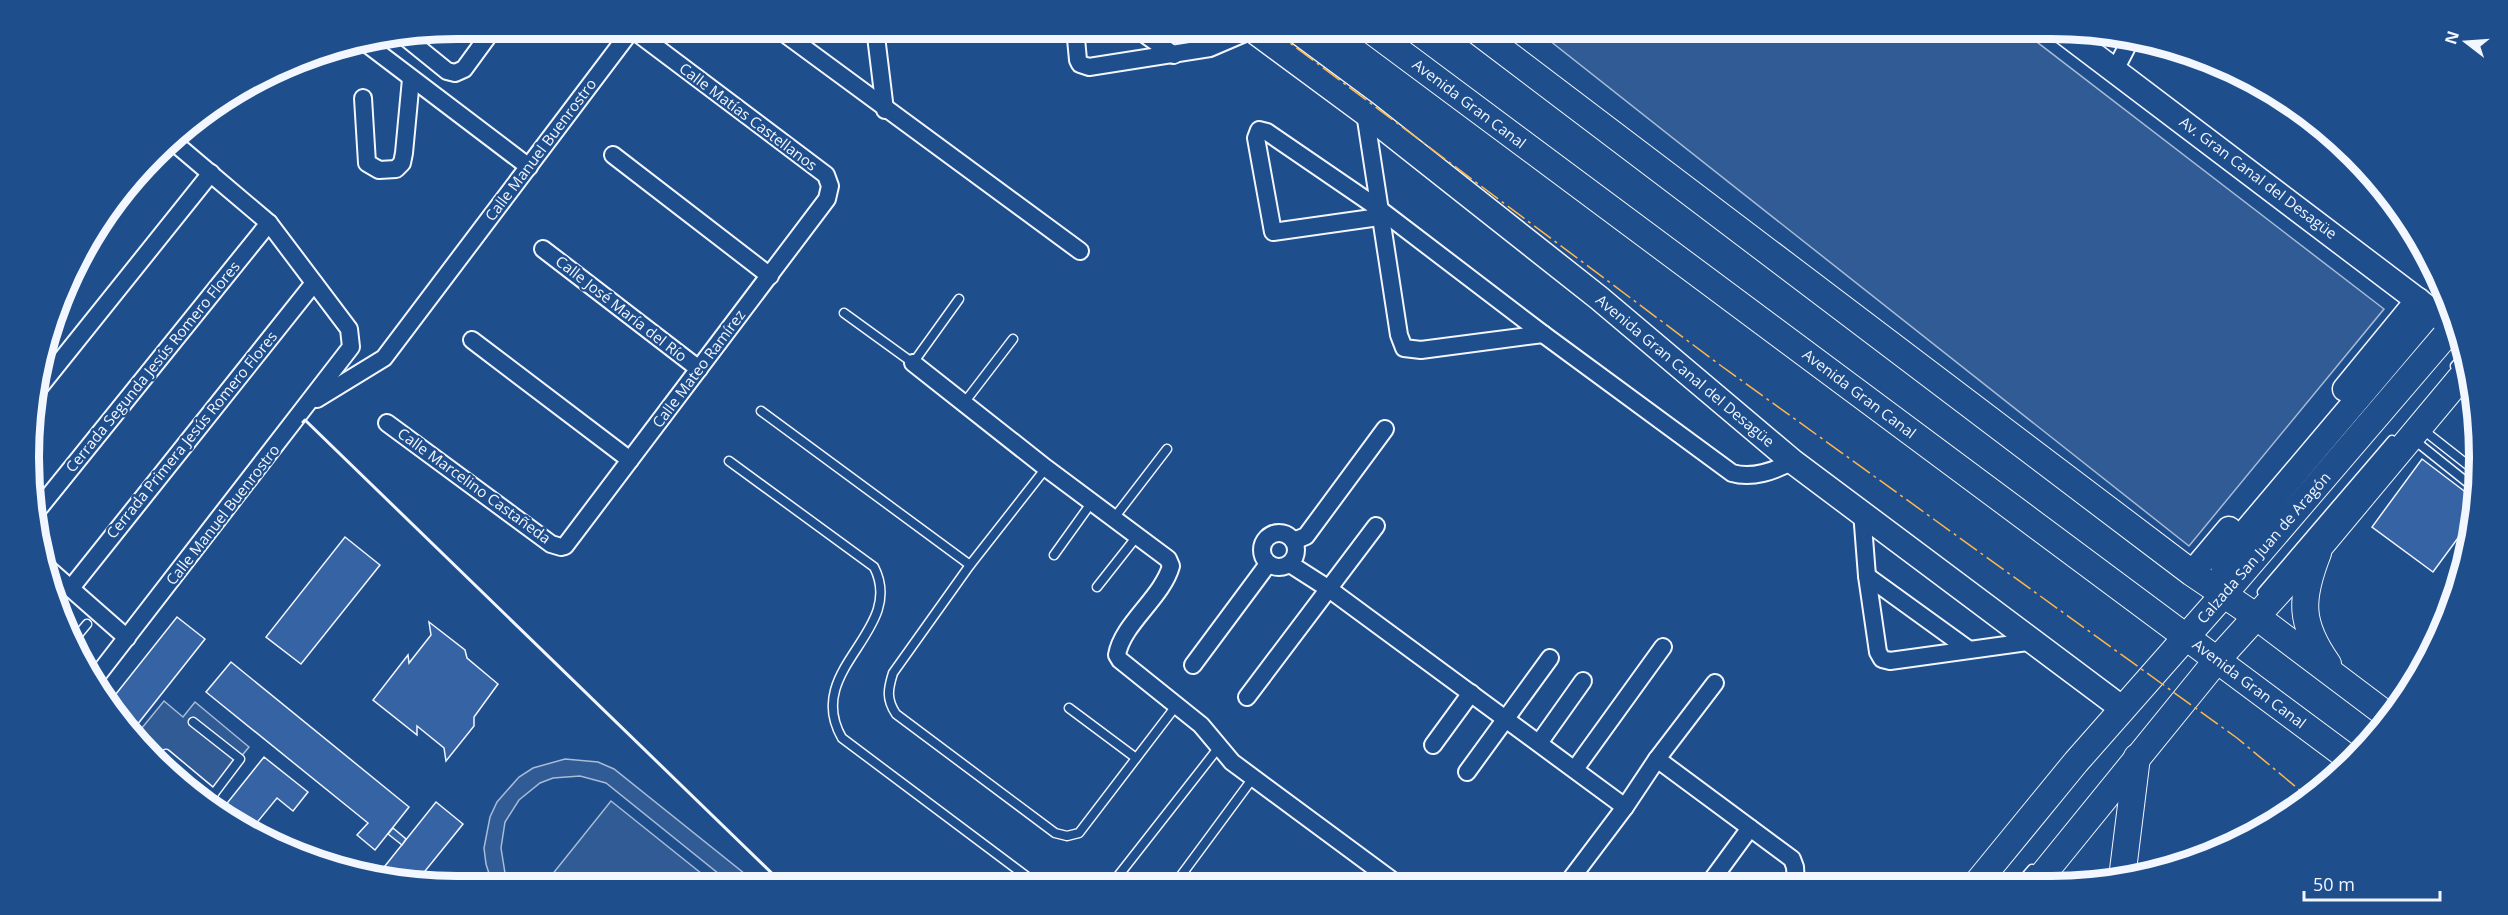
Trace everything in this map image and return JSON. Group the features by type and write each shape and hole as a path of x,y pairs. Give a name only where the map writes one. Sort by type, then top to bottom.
{"main road":[{"name":"Avenida Gran Canal","path":"1383,39 2344,755"},
{"path":"1488,39 2192,573 2383,712"},
{"name":"Calzada San Juan de Aragón","path":"2036,874 2133,752 2202,647 2238,606 2451,336"},
{"name":"Calzada San Juan de Aragón","path":"1989,876 2123,709 2202,647 2238,606 2322,544 2459,370"},
{"path":"2322,544 2310,573 2304,614 2312,641 2340,681"},
{"path":"2125,869 2133,752"}],"street":[{"path":"411,42 447,70 455,73 464,69 486,39"},
{"name":"Calle Manuel Buenrostro","path":"310,403 384,358 625,39"},
{"name":"Calle Matías Castellanos","path":"646,39 826,175 830,186"},
{"path":"791,39 885,110 1080,251"},
{"path":"876,39 885,110"},
{"path":"1076,39 1078,60 1085,66 1174,55 1210,48 1229,39"},
{"path":"1151,39 1174,55"},
{"name":"Avenida Gran Canal del Desagüe","path":"1265,39 1365,112 1599,298 1792,461 2123,709"},
{"name":"Av. Gran Canal del Desagüe","path":"2074,40 2446,321"},
{"path":"2115,70 2127,46"},
{"path":"372,48 529,167"},
{"path":"363,98 367,163 380,170 396,169 402,163 404,153 411,79"},
{"path":"1365,112 1400,342 1404,348 1421,350 1543,334"},
{"path":"1379,212 1273,232 1257,134 1259,130 1267,132 1379,212 1732,473 1739,475 1775,471 1792,461"},
{"path":"179,146 269,223 314,283"},
{"path":"613,155 770,276"},
{"path":"47,378 211,173"},
{"name":"Calle Mateo Ramírez","path":"561,547 569,543 770,276 827,198 830,186"},
{"name":"Cerrada Segunda Jesús Romero Flores","path":"42,504 269,223"},
{"name":"Calle José María del Río","path":"543,249 699,369"},
{"name":"Calle Manuel Buenrostro","path":"99,673 351,347 350,329 314,283"},
{"name":"Cerrada Primera Jesús Romero Flores","path":"70,588 314,283"},
{"path":"2192,573 2425,305"},
{"path":"2238,606 2222,582 2225,556 2425,305"},
{"path":"472,340 630,460"},
{"path":"913,363 1046,468 1163,554 1171,566 1165,582 1121,642 1117,655 1125,665 1201,725 1232,762 1386,876"},
{"name":"Calle Marcelino Castañeda","path":"387,423 552,544 561,547"},
{"path":"1294,541 1306,536 1385,429"},
{"path":"1862,512 1867,576 1878,652 1882,659 1890,661 2035,641"},
{"path":"1247,697 1376,526"},
{"path":"1285,534 1294,541 1296,553 1290,564 1279,568 1268,564 1262,547 1268,537 1285,534"},
{"path":"1193,665 1268,564"},
{"path":"1290,564 1329,588 1625,807"},
{"path":"56,576 127,638"},
{"path":"1867,576 1968,649"},
{"path":"1575,770 1663,647"},
{"path":"1467,772 1550,658"},
{"path":"1539,743 1583,681"},
{"path":"1573,876 1715,683"},
{"path":"1433,745 1471,693"},
{"path":"1657,759 1792,860 1796,876"},
{"path":"1715,876 1750,828"}],"lane":[{"path":"844,314 913,363 959,299"},
{"path":"2354,458 2451,336"},
{"path":"964,403 1013,339"},
{"path":"762,411 970,565"},
{"path":"2238,606 2409,433"},
{"path":"2409,433 2469,468"},
{"path":"2409,433 2468,483"},
{"path":"1114,518 1167,450"},
{"path":"729,461 874,567 880,579 882,590 875,619 838,676 832,712 842,738 1026,876"},
{"path":"1046,468 970,565 893,673 888,695 889,702 896,714 1055,833 1067,836 1079,833 1176,706"},
{"path":"1054,555 1092,502"},
{"path":"1097,587 1138,535"},
{"path":"78,634 87,624"},
{"path":"2149,728 2202,647"},
{"path":"2157,689 2164,680"},
{"path":"1069,708 1136,758"},
{"path":"166,754 214,794 240,759 193,722"},
{"path":"1118,876 1218,747"},
{"path":"1181,876 1253,778"}],"shaded area":[{"path":"1548,39 2033,39 2384,309 2189,546"},
{"path":"164,701 183,717 195,702 249,747 209,794 182,772 140,730"},
{"path":"565,759 598,762 614,769 748,876 722,876 606,783 580,776 553,778 540,783 519,800 505,822 501,848 507,876 490,876 484,848 490,817 497,802 519,777 533,768"},
{"path":"611,801 705,876 551,876"}],"building":[{"path":"2422,459 2467,493 2462,533 2433,572 2372,527"},
{"path":"345,537 380,565 301,664 266,637"},
{"path":"177,617 205,639 137,725 114,696"},
{"path":"429,622 465,650 467,658 498,684 474,717 474,726 446,761 444,748 417,726 417,735 373,700 408,655 409,663 431,635"},
{"path":"231,662 409,807 375,850 357,835 368,823 206,692"},
{"path":"264,757 308,792 293,811 277,798 256,824 225,805"},
{"path":"436,802 463,824 423,874 383,869"},
{"path":"393,828 406,839 402,845 388,834"}],"wall":[{"path":"303,422 305,420 775,876"}],"power":[{"path":"1285,39 1720,365 2237,738 2302,792"}]}
